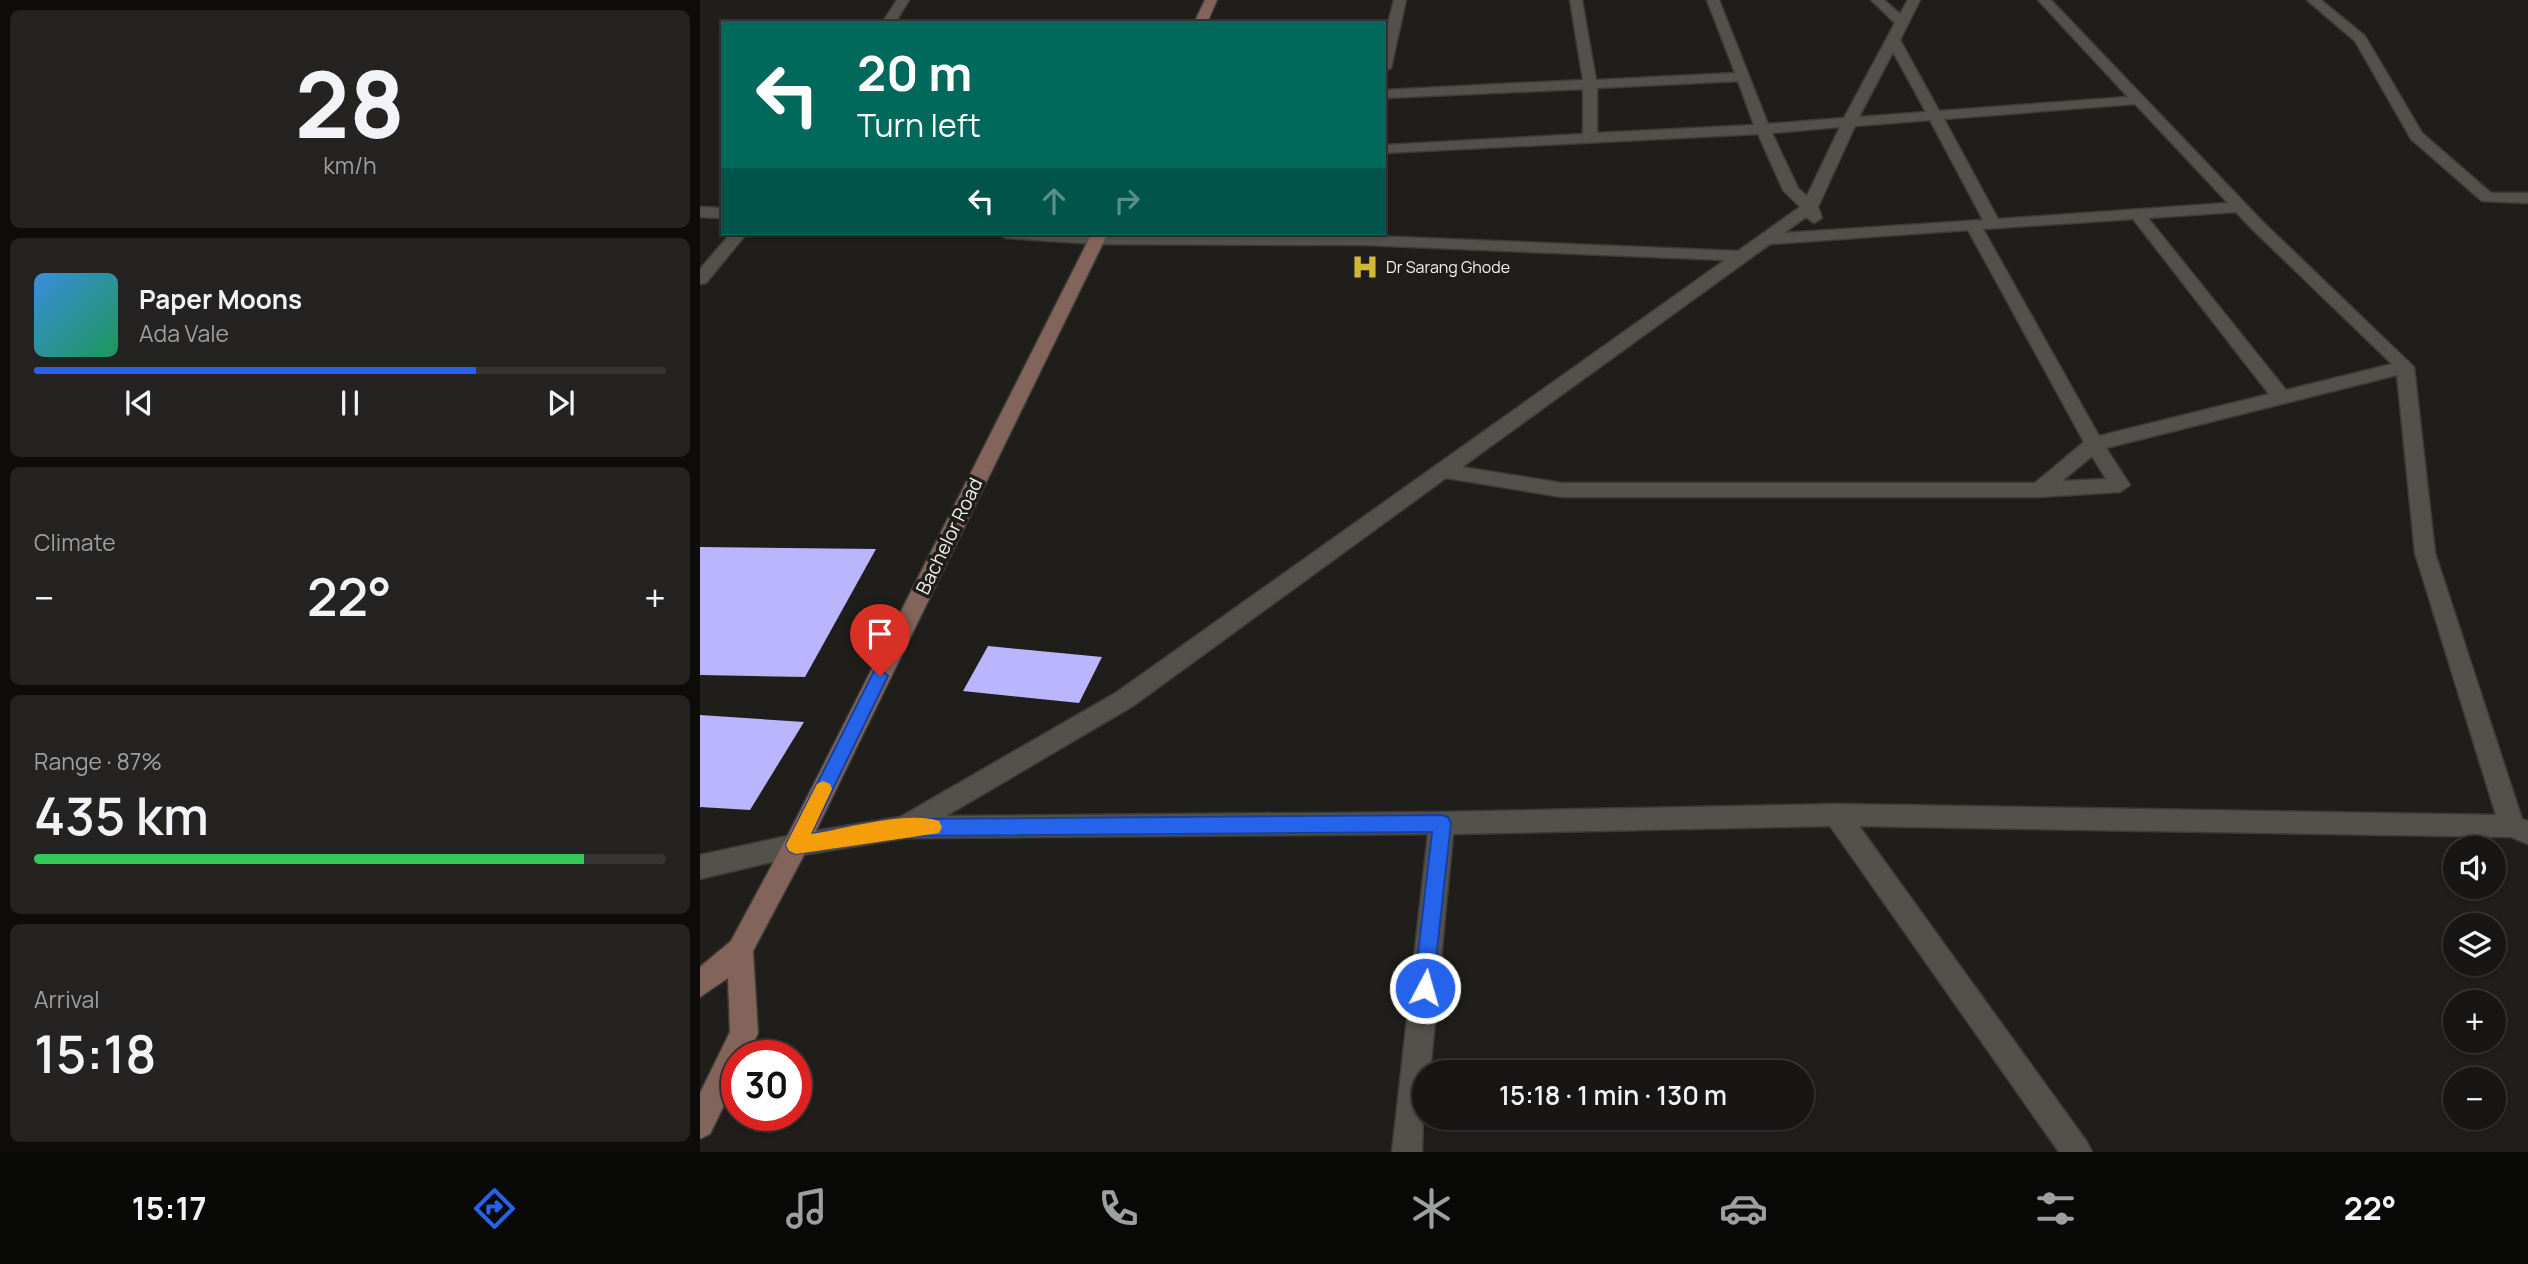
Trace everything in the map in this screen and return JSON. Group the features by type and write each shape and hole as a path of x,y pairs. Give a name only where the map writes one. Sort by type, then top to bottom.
{"main road":[{"path":"1201,21 1211,0"},
{"name":"Bachelor Road","path":"700,984 740,950 796,845 1098,236"},
{"path":"700,1124 744,1033 740,950"}],"street":[{"path":"889,21 903,0"},
{"path":"1386,60 1400,0"},
{"path":"1576,0 1590,84 1590,140"},
{"path":"1713,0 1763,129 1791,190 1811,207 1817,236"},
{"path":"1877,0 1903,23"},
{"path":"904,827 1125,699 1811,207 1849,123 1914,0"},
{"path":"700,867 796,845 904,827 1442,823 1836,814 2520,829 2425,552 2405,367 2240,207 2044,0"},
{"path":"2313,0 2360,39 2416,135 2487,198 2528,198"},
{"path":"1894,41 1993,223"},
{"path":"1386,93 1744,77"},
{"path":"1386,149 1590,140 1936,118 2137,100"},
{"path":"1766,239 2240,207"},
{"path":"700,212 721,213"},
{"path":"2137,214 2282,398"},
{"path":"1443,471 1562,490 2039,490 2120,485 2094,444 1973,225"},
{"path":"700,279 737,235"},
{"path":"1067,235 1363,237 1742,256"},
{"path":"2039,490 2094,444 2405,367"},
{"path":"1836,814 2077,1152"},
{"path":"1407,1152 1442,823"}],"building":[{"path":"700,547 876,549 805,677 700,675"},
{"path":"988,646 1102,657 1079,703 963,691"},
{"path":"700,715 804,722 750,810 700,807"}],"slow traffic":[{"path":"823,789 796,845 904,827 932,827"}],"place":[{"name":"Dr Sarang Ghode","path":"1365,267"}],"route":[{"path":"880,676 796,845 904,827 1442,823 1425,988"}]}
